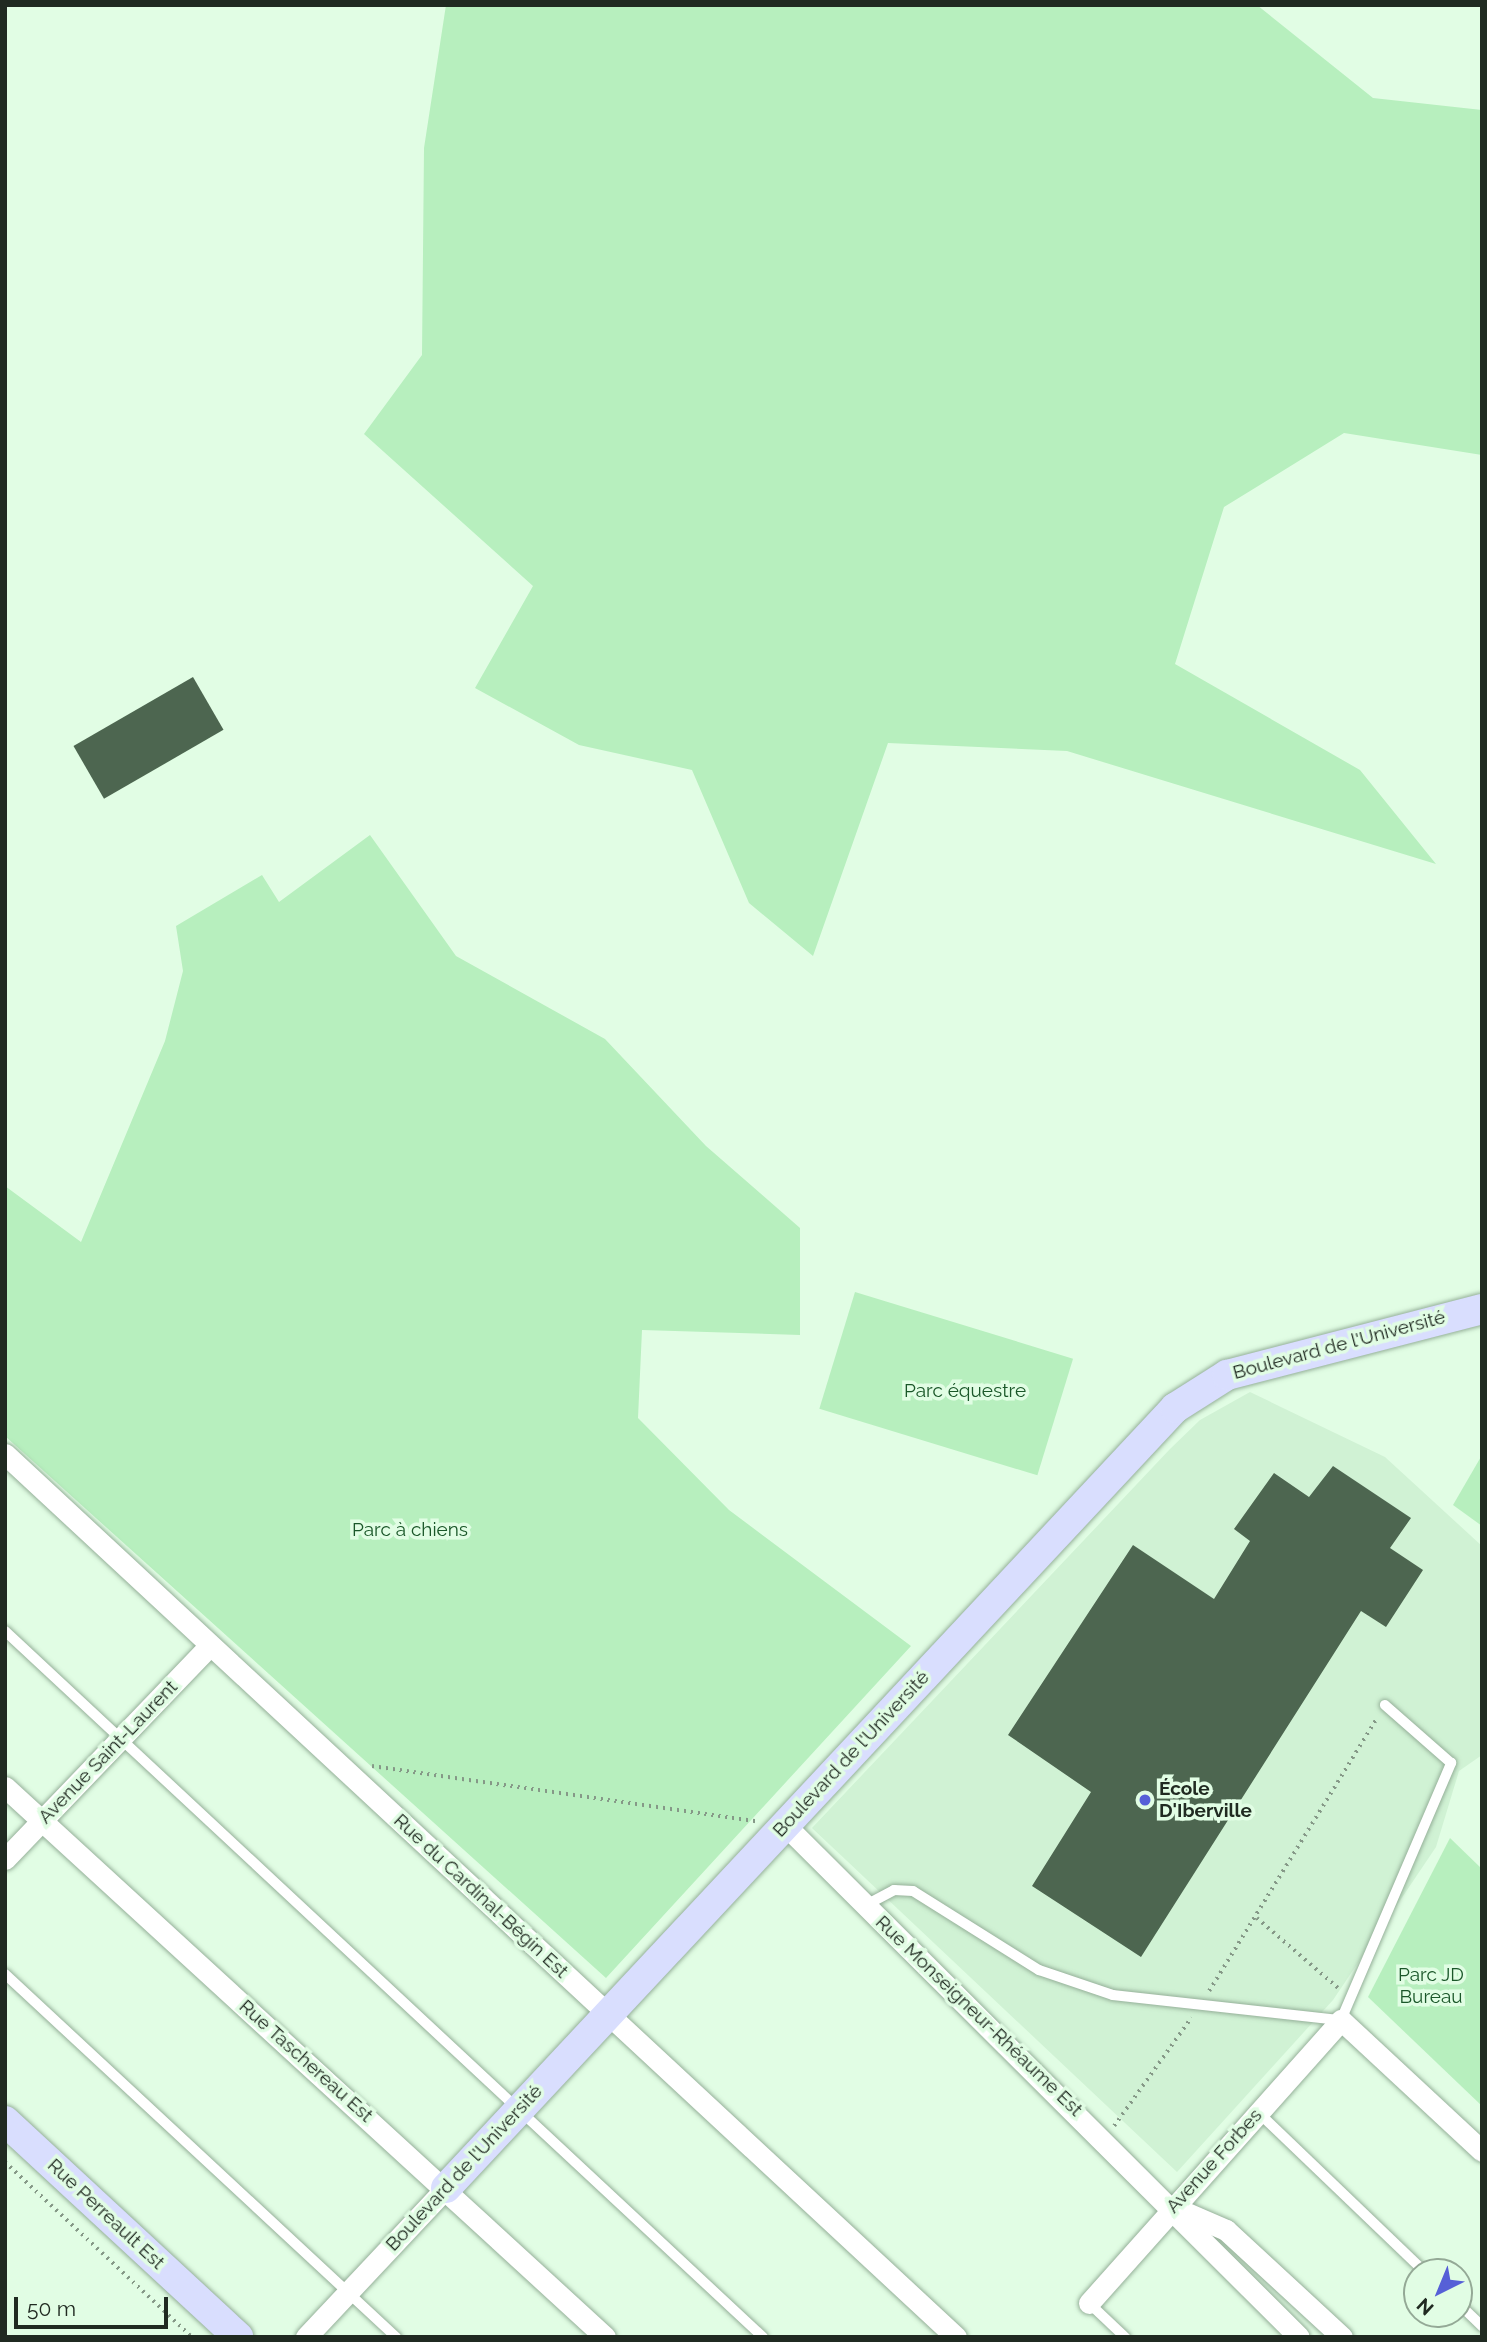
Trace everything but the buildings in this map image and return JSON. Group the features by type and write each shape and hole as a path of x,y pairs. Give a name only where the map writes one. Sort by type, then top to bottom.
{"street":[{"name":"Boulevard de l'Université","path":"306,2337 1175,1408 1227,1375 1482,1309"},
{"name":"Rue du Cardinal-Bégin Est","path":"5,1454 956,2337"},
{"name":"Avenue Saint-Laurent","path":"5,1859 211,1645"},
{"name":"Rue Taschereau Est","path":"5,1787 446,2188 605,2337"},
{"name":"Rue Monseigneur-Rhéaume Est","path":"785,1825 1174,2207 1210,2253 1300,2337"},
{"name":"Avenue Forbes","path":"1089,2303 1341,2020"},
{"path":"1341,2020 1482,2151"},
{"name":"Rue Perreault Est","path":"5,2121 238,2337"},
{"name":"Rue Monseigneur-Rhéaume Est","path":"1174,2207 1226,2230 1342,2337"}],"lane":[{"path":"5,1631 763,2337"},
{"path":"866,1905 894,1890 913,1891 1039,1970 1112,1995 1198,2007 1341,2020 1451,1763 1385,1705"},
{"path":"5,1974 396,2337"},
{"path":"1258,2112 1410,2258"},
{"path":"1089,2303 1125,2337"}],"path":[{"path":"1105,2139 1257,1918 1385,1705"},
{"path":"335,1760 785,1825"},
{"path":"1257,1918 1350,1998"},
{"path":"5,2162 192,2337"}],"shaded area":[{"name":"École D'Iberville","path":"1250,1392 1385,1457 1482,1546 1482,1755 1459,1771 1436,1847 1333,2000 1177,2172 812,1828 1170,1449 1200,1420"}],"green space":[{"path":"446,5 1257,5 1373,98 1482,110 1482,455 1344,433 1224,507 1175,664 1360,770 1436,864 1067,751 888,743 813,956 749,903 692,770 579,745 475,688 533,586 364,434 422,355 424,148"},
{"name":"Parc à chiens","path":"370,835 456,956 605,1039 706,1146 800,1228 800,1335 642,1330 638,1418 729,1510 911,1646 606,1978 5,1436 5,1186 81,1242 165,1041 183,971 176,926 262,875 279,902"},
{"name":"Parc équestre","path":"855,1292 1073,1359 1037,1475 819,1409"},
{"path":"1482,1455 1482,1526 1453,1505"},
{"name":"Parc JD Bureau","path":"1450,1838 1482,1869 1482,2106 1368,1997"}],"place":[{"name":"École D'Iberville","path":"1145,1800"}]}
